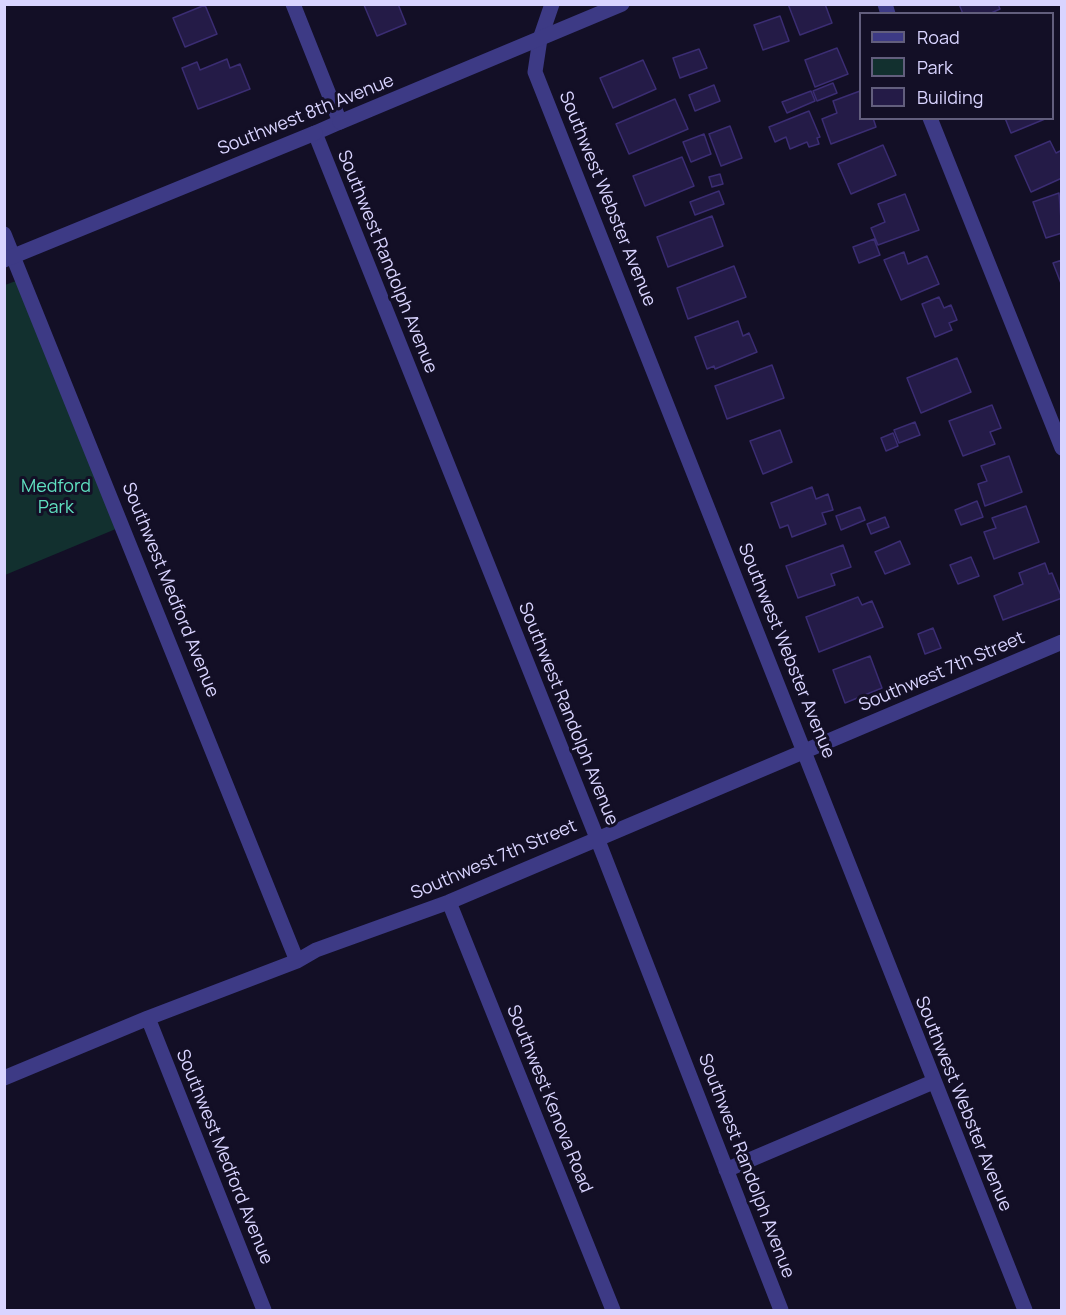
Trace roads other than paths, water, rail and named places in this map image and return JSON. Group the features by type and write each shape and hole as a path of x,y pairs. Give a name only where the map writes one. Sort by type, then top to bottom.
{"street":[{"path":"293,4 340,122"},
{"name":"Southwest Webster Avenue","path":"552,4 540,39 535,72 1025,1311"},
{"name":"Southwest 8th Avenue","path":"10,258 622,4"},
{"path":"931,120 1062,448"},
{"name":"Southwest Randolph Avenue","path":"315,133 597,838 781,1311"},
{"name":"Southwest Medford Avenue","path":"4,234 10,258 297,962"},
{"name":"Southwest 7th Street","path":"4,1078 148,1018 297,962 316,950 449,902 1062,642"},
{"name":"Southwest Kenova Road","path":"449,902 613,1311"},
{"name":"Southwest Medford Avenue","path":"148,1018 264,1311"},
{"path":"726,1170 933,1082"}],"park label":[{"name":"Medford Park","path":"56,497"}]}
